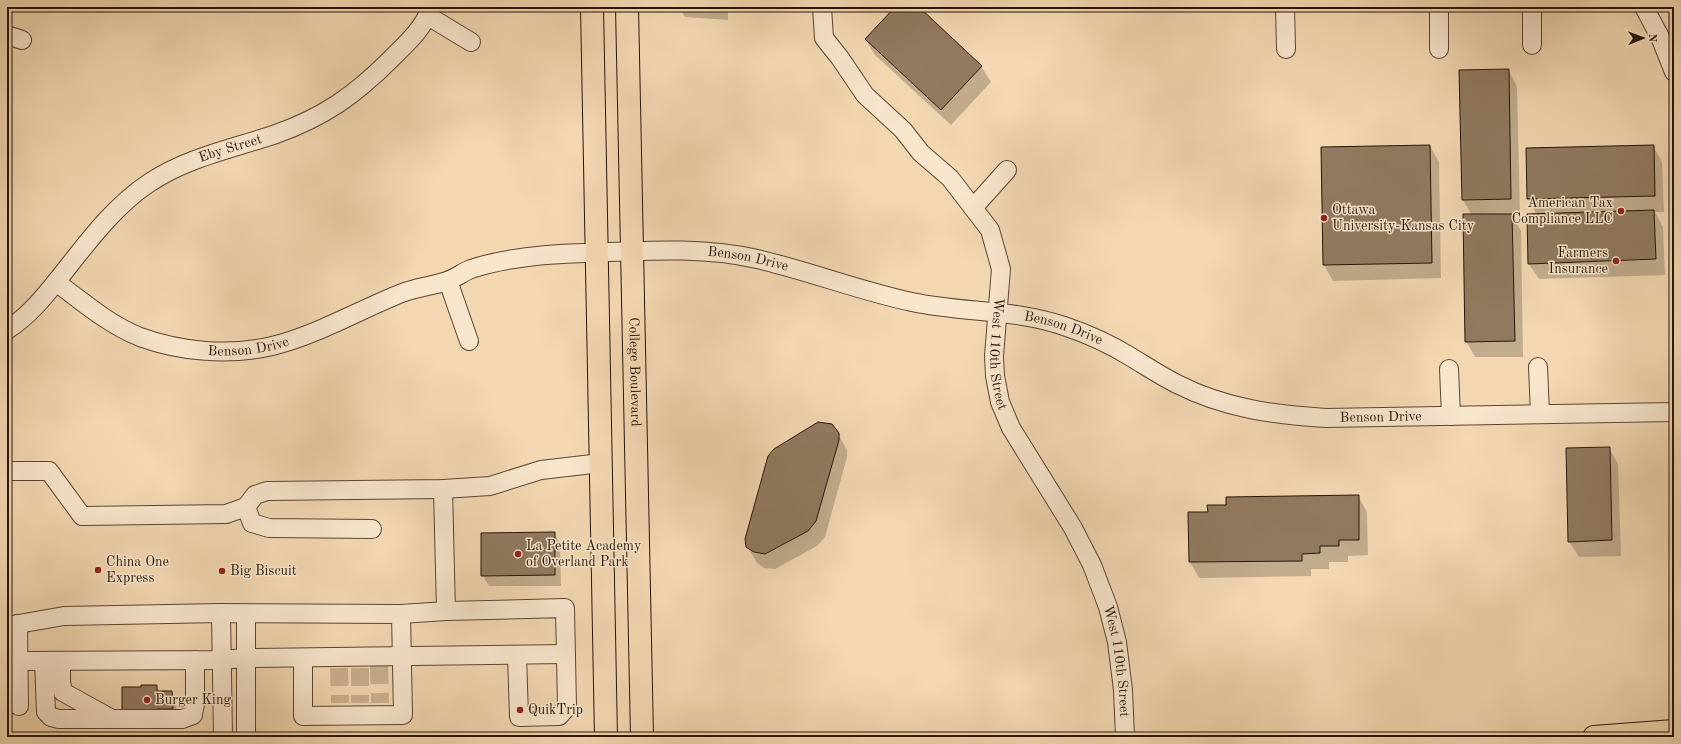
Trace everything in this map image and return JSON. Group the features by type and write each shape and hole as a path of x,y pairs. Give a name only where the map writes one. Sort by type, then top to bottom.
{"main road":[{"path":"592,7 598,252 606,737"},
{"name":"College Boulevard","path":"627,7 642,737"},
{"path":"1594,737 1674,732"}],"street":[{"name":"West 110th Street","path":"822,7 824,38 840,58 865,95 903,130 921,153 950,178 990,230 1001,269 996,312 994,362 1000,402 1011,428 1073,528 1092,565 1108,607 1117,642 1123,690 1125,737"},
{"path":"1285,7 1286,49"},
{"path":"1439,7 1439,49"},
{"path":"1532,7 1532,45"},
{"path":"1644,7 1660,37 1674,72"},
{"name":"Eby Street","path":"7,330 26,316 40,302 104,222 125,202 149,183 179,166 204,156 276,134 314,118 341,103 369,81 419,30 430,12 471,42"},
{"path":"973,208 1007,170"},
{"name":"Benson Drive","path":"56,282 103,318 140,337 173,346 202,351 240,351 272,346 303,336 405,292 448,281 470,269 522,257 598,252 694,251 720,253 756,258 912,302 1038,318 1062,325 1096,338 1174,383 1194,392 1224,403 1254,411 1326,418 1674,412"},
{"path":"448,281 469,341"},
{"path":"1538,367 1540,414"},
{"path":"1449,369 1451,416"},
{"path":"7,470 49,471 82,516 226,514 246,507 255,495 267,491 443,489 490,486 541,470 601,463"},
{"path":"443,489 446,611"},
{"path":"246,507 252,523 269,528 372,529"},
{"path":"20,706 19,661 12,625 64,616 221,613 401,614 446,611 565,608 567,707 559,716 519,717 517,655"},
{"path":"221,613 223,737"},
{"path":"246,614 246,737"},
{"path":"303,659 303,716 340,709 380,709 403,715 401,614"},
{"path":"19,661 222,660 245,658 303,659 339,663 360,663 379,662 402,657 566,654"},
{"path":"52,661 45,705 46,712 51,717 59,719 182,719 193,714 195,704 195,660"},
{"path":"52,661 61,682 63,692 114,719"}],"building":[{"path":"895,7 919,7 982,66 941,110 865,39"},
{"path":"1509,69 1511,199 1462,200 1459,70"},
{"path":"1430,145 1432,263 1323,265 1321,147"},
{"path":"1654,145 1655,196 1527,199 1526,148"},
{"path":"1654,210 1656,259 1528,264 1527,214"},
{"path":"1463,214 1512,214 1515,341 1465,342"},
{"path":"818,422 832,424 839,433 839,440 816,521 808,531 765,554 754,552 746,547 745,539 768,456 774,449"},
{"path":"1610,447 1612,540 1568,542 1566,448"},
{"path":"1359,495 1359,540 1339,540 1339,546 1320,546 1320,553 1302,554 1302,561 1189,562 1188,512 1208,512 1207,505 1226,505 1226,497"},
{"name":"La Petite Academy of Overland Park","path":"555,532 555,575 481,576 481,533"},
{"name":"Burger King","path":"141,685 157,685 157,691 172,691 173,709 122,712 122,687 141,687"}],"tunnel":[{"path":"379,666 380,703"},
{"path":"339,668 340,703"},
{"path":"360,668 360,703"}],"place":[{"name":"American Tax Compliance LLC","path":"1621,211"},
{"name":"Ottawa University-Kansas City","path":"1324,218"},
{"name":"Farmers Insurance","path":"1616,261"},
{"name":"La Petite Academy of Overland Park","path":"518,554"},
{"name":"China One Express","path":"98,570"},
{"name":"Big Biscuit","path":"222,571"},
{"name":"Burger King","path":"147,700"},
{"name":"QuikTrip","path":"520,710"}]}
